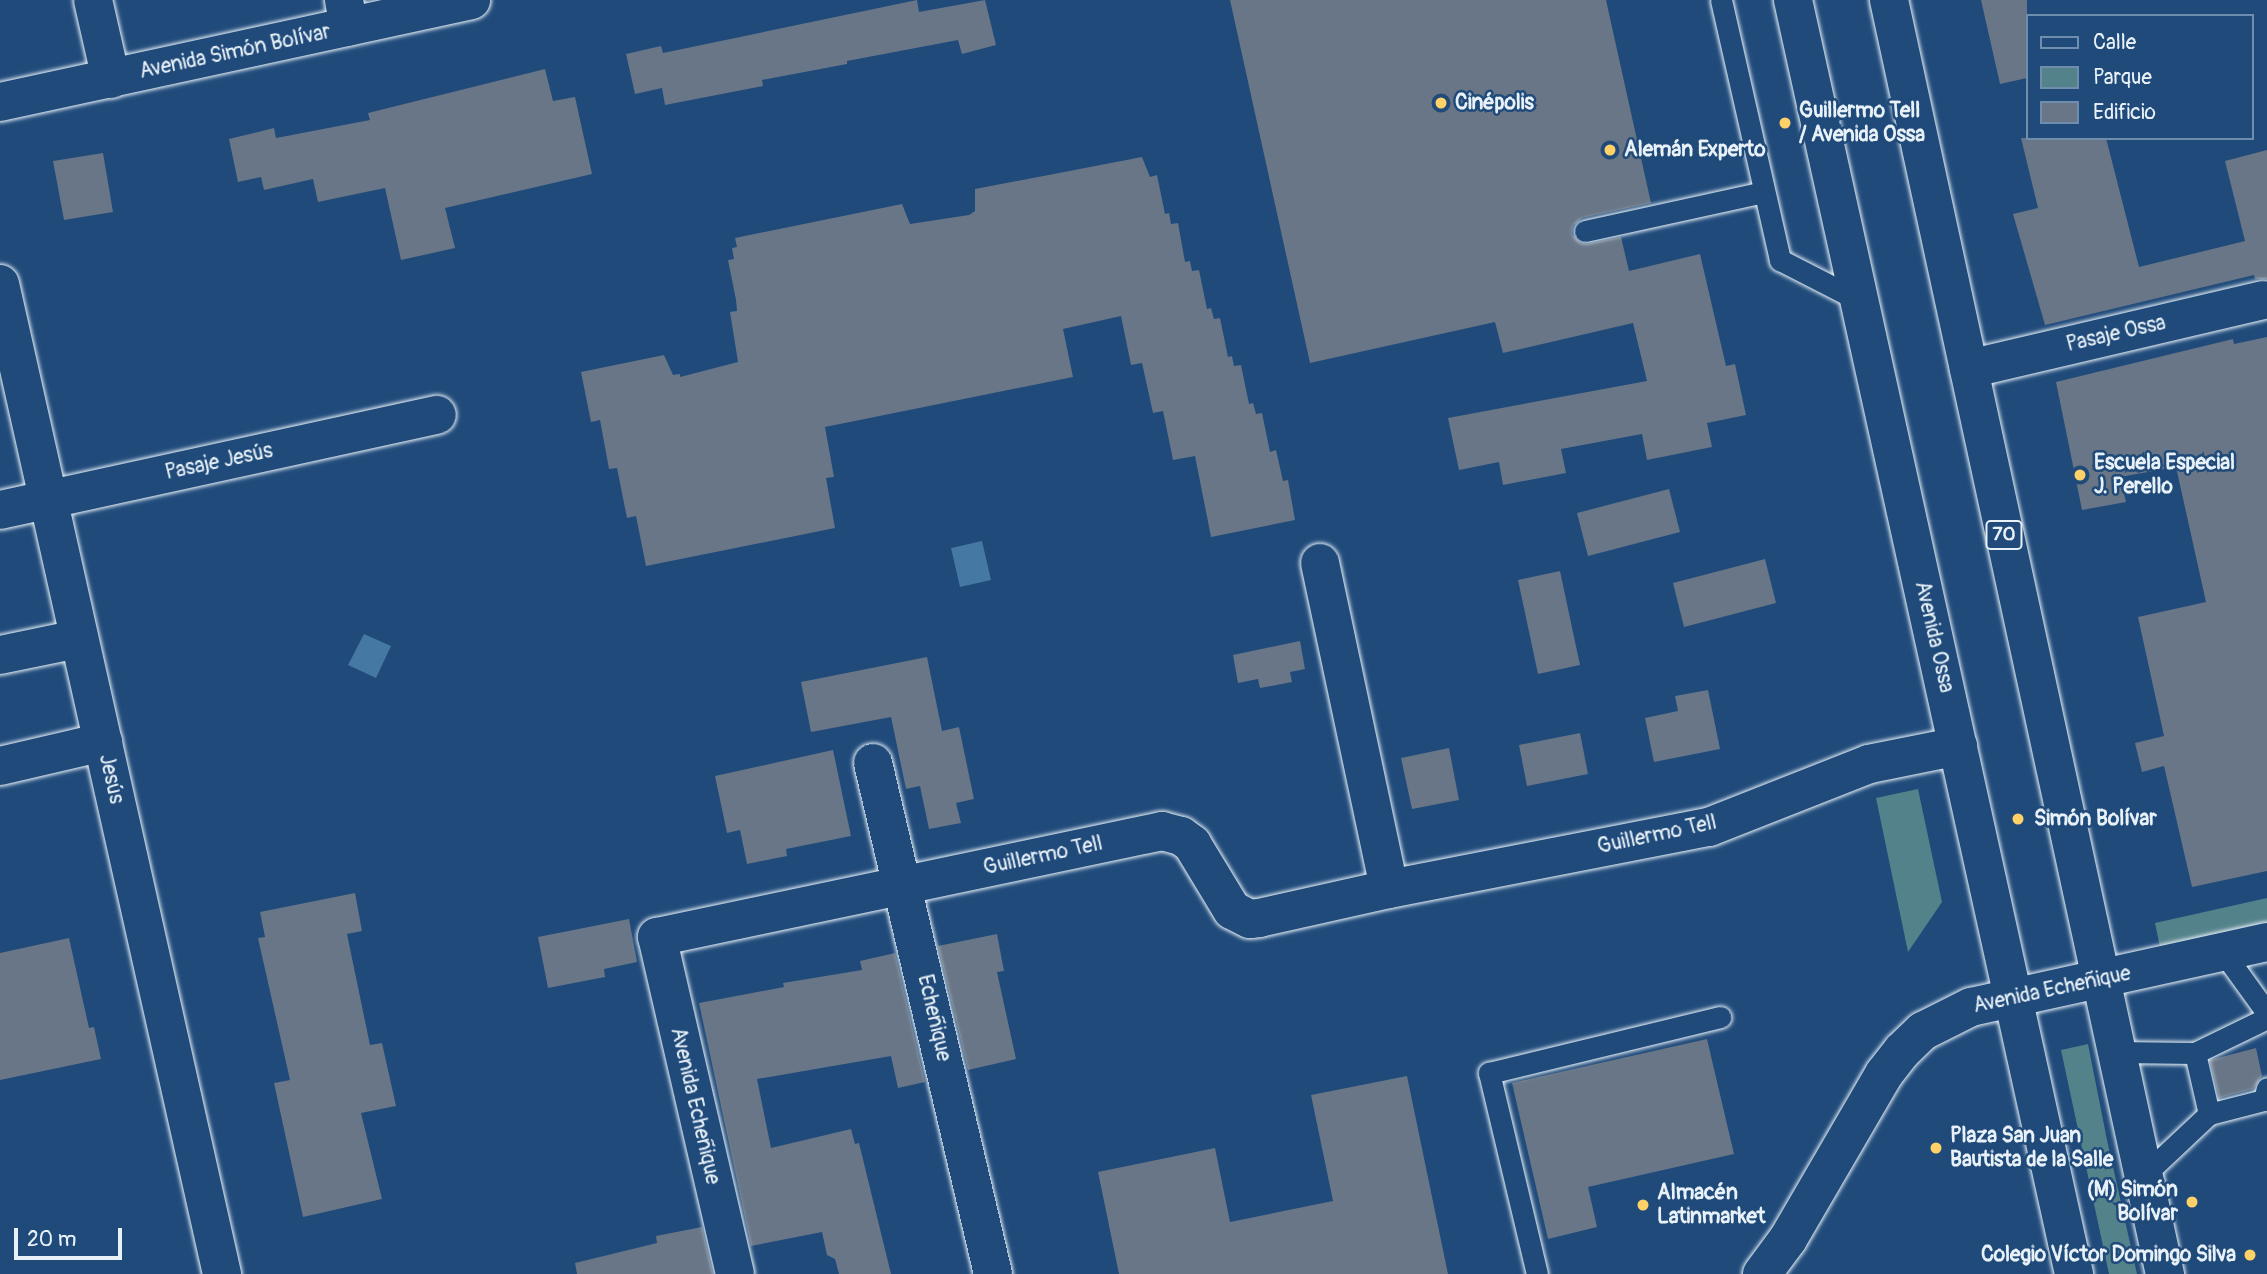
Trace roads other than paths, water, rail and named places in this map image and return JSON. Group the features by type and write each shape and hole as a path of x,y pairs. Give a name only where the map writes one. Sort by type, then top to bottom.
{"street":[{"path":"93,0 110,79"},
{"name":"Avenida Simón Bolívar","path":"0,102 110,79 346,13 471,0"},
{"name":"Avenida Ossa","path":"1793,0 2074,1274"},
{"name":"70","path":"1889,0 2165,1274"},
{"name":"Jesús","path":"0,284 222,1274"},
{"name":"Pasaje Ossa","path":"1969,369 2263,300"},
{"name":"Pasaje Jesús","path":"0,509 437,415"},
{"path":"1320,563 1389,889"},
{"path":"0,655 78,639"},
{"path":"0,766 103,742"},
{"name":"Guillermo Tell","path":"657,937 1162,831 1181,836 1192,844 1232,910 1250,919 1709,827 1868,764 1958,746"},
{"name":"Echeñique","path":"873,763 993,1274"},
{"name":"Avenida Echeñique","path":"657,937 735,1274"},
{"name":"Avenida Echeñique","path":"1762,1274 1783,1247 1860,1113 1902,1051 1923,1031 1948,1016 2011,996 2267,943"}],"lane":[{"path":"1721,0 1780,260 1858,300"},
{"path":"1585,231 1764,192"},
{"path":"2117,1052 2195,1053 2267,1016 2255,992 2223,952"},
{"path":"1537,1274 1489,1073 1720,1017"},
{"path":"2195,1053 2208,1114"},
{"path":"2143,1176 2208,1114 2264,1100 2267,1088"}],"water":[{"path":"982,541 991,580 960,587 951,548"},
{"path":"364,634 391,646 376,678 348,665"}],"place":[{"name":"Cinépolis","path":"1441,103"},
{"name":"Guillermo Tell / Avenida Ossa","path":"1785,123"},
{"name":"Alemán Experto","path":"1610,150"},
{"name":"Escuela Especial J. Perello","path":"2080,475"},
{"name":"Simón Bolívar","path":"2018,819"},
{"name":"Plaza San Juan Bautista de la Salle","path":"1936,1148"},
{"name":"(M) Simón Bolívar","path":"2192,1202"},
{"name":"Almacén Latinmarket","path":"1643,1205"},
{"name":"Colegio Víctor Domingo Silva","path":"2250,1255"}]}
